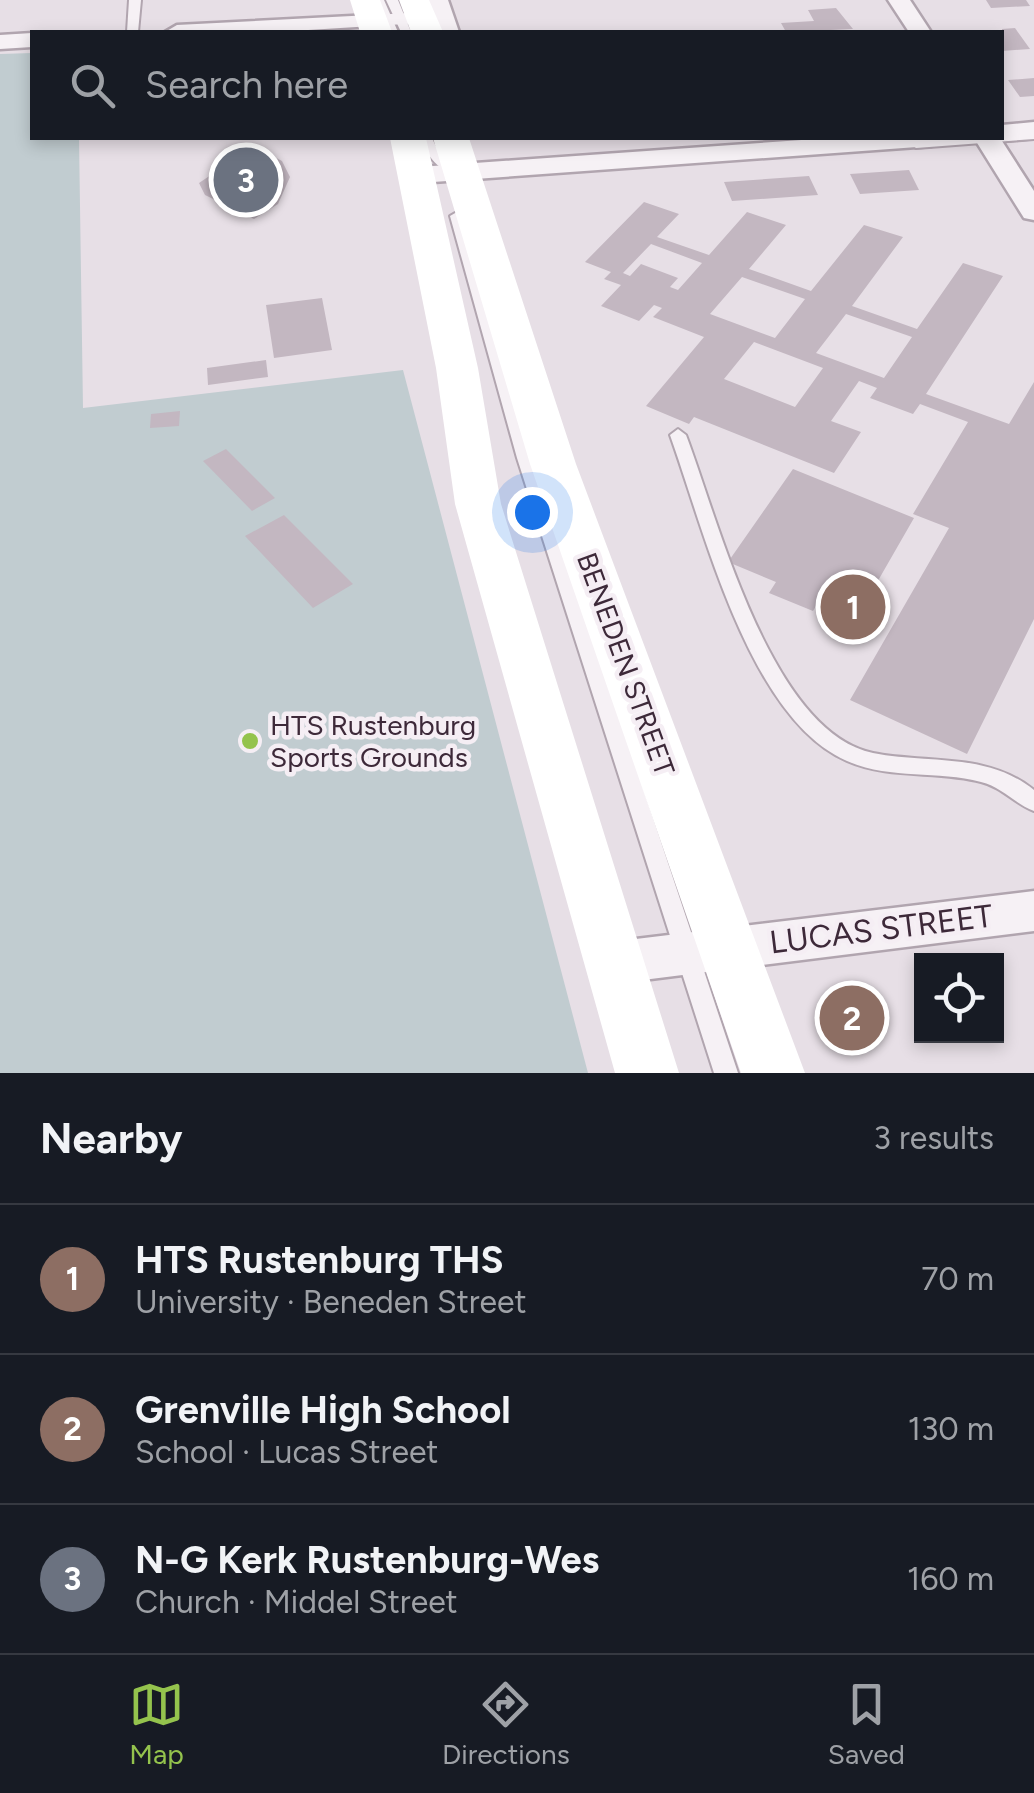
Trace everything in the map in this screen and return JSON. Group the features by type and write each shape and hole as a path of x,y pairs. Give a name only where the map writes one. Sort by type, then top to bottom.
{"main road":[{"name":"BENEDEN STREET","path":"436,155 553,464 706,950 773,1073"},
{"path":"436,155 478,504 611,963 647,1073"}],"street":[{"path":"899,0 919,30"},
{"path":"207,30 401,17"},
{"path":"0,42 30,40"},
{"path":"1004,133 1034,133"},
{"path":"436,155 873,140"},
{"path":"988,140 1034,212"},
{"name":"LUCAS STREET","path":"611,963 1034,911"}],"lane":[{"path":"133,30 135,0"},
{"path":"1004,136 1034,133"},
{"path":"436,155 474,177 961,140"},
{"path":"678,435 764,659 787,700 818,734 871,762 949,765 984,772 1034,802"},
{"path":"706,950 726,1073"}],"shaded area":[{"name":"HTS Rustenburg Sports Grounds","path":"30,53 30,140 79,140 83,408 403,370 588,1073 0,1073 0,54"}],"building":[{"path":"986,0 1026,0 1030,6 991,8"},
{"path":"836,8 853,29 785,30 781,23 814,21 808,10"},
{"path":"1015,28 1030,49 1004,51 1002,29"},
{"path":"1034,78 1034,96 1020,97 1008,80"},
{"path":"254,146 282,161 290,177 278,204 254,219 205,195 199,183"},
{"path":"909,170 919,190 860,194 850,174"},
{"path":"809,176 818,195 732,201 724,182"},
{"path":"644,202 679,214 657,237 709,255 747,212 786,225 749,269 811,291 864,225 903,237 852,306 917,329 963,263 1003,276 926,394 1009,424 1034,382 1034,619 967,754 850,700 949,528 913,514 968,422 920,404 913,414 870,398 877,388 859,381 831,421 861,432 834,473 694,417 689,424 646,406 704,337 653,317 662,308 654,305 639,321 601,306 621,285 604,279 611,272 585,262","holes":["651,244 702,263 678,290 670,287 678,278 641,264 630,276 623,273","742,277 805,299 775,338 710,314","846,314 912,337 884,378 816,353","754,342 823,368 795,407 724,379"]},
{"path":"322,298 332,350 274,358 266,305"},
{"path":"266,360 268,377 208,385 207,368"},
{"path":"180,411 179,426 150,428 151,414"},
{"path":"226,449 275,498 252,511 203,461"},
{"path":"793,469 914,518 860,612 822,596 813,611 769,593 776,582 728,562"},
{"path":"284,515 353,584 313,608 245,536"}],"place":[{"name":"N-G Kerk Rustenburg-Wes","path":"246,180"},
{"name":"HTS Rustenburg THS","path":"853,607"},
{"name":"HTS Rustenburg Sports Grounds","path":"250,741"},
{"name":"Grenville High School","path":"852,1018"}]}
